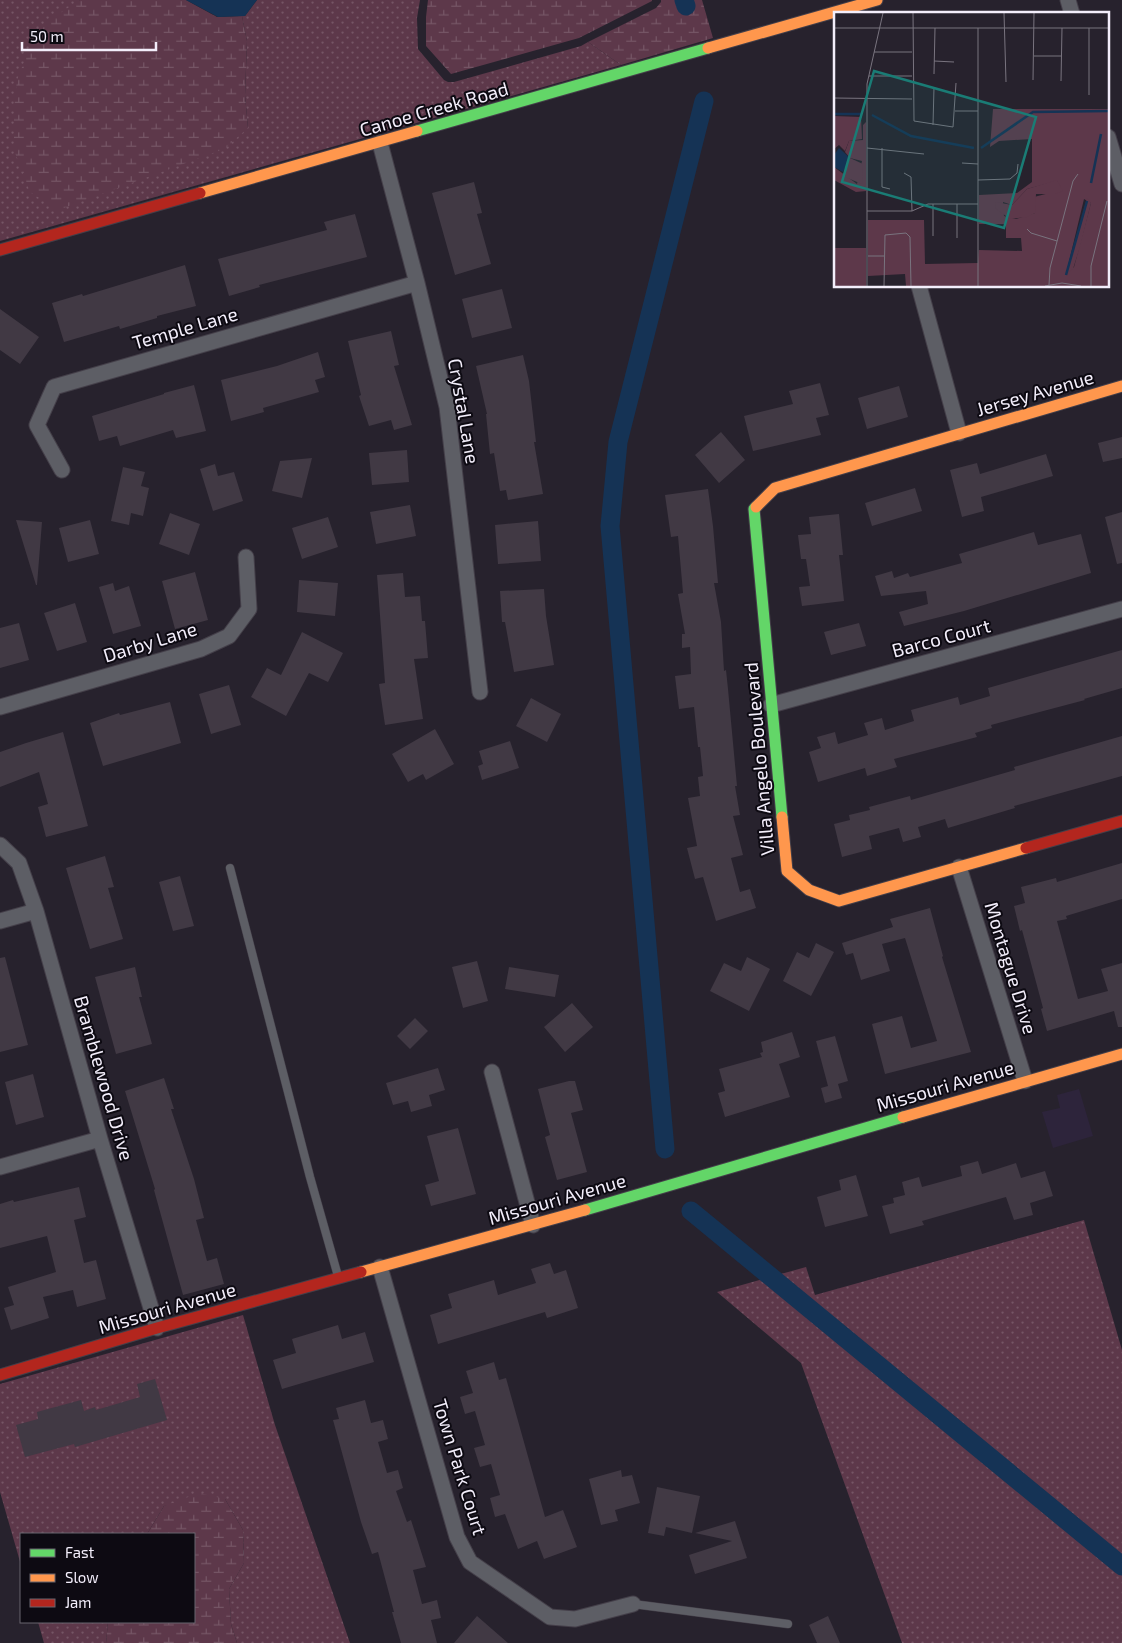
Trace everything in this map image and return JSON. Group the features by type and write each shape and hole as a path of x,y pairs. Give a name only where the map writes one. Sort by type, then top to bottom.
{"street":[{"name":"Canoe Creek Road","path":"0,250 672,60 844,8 877,0"},
{"name":"Crystal Lane","path":"380,143 447,407 480,692"},
{"path":"1110,144 1122,184"},
{"name":"Temple Lane","path":"62,470 37,425 54,387 417,283"},
{"path":"920,288 958,434"},
{"name":"Jersey Avenue","path":"958,434 1122,386"},
{"name":"Villa Angelo Boulevard","path":"958,434 775,488 754,509 787,871 809,890 839,901 1122,821"},
{"name":"Darby Lane","path":"0,707 201,649 228,636 249,609 246,557"},
{"name":"Barco Court","path":"771,705 1122,609"},
{"name":"Bramblewood Drive","path":"0,845 19,863 36,910 100,1139 157,1328"},
{"name":"Montague Drive","path":"959,866 1025,1081"},
{"path":"0,921 36,910"},
{"name":"Missouri Avenue","path":"0,1375 157,1328 534,1224 1122,1054"},
{"path":"492,1072 534,1224"},
{"path":"0,1167 100,1139"},
{"name":"Town Park Court","path":"380,1267 457,1537 470,1562 550,1617 576,1618 633,1604"}],"lane":[{"path":"230,868 338,1278"},
{"path":"633,1604 788,1624"}],"shaded area":[{"path":"1079,1089 1093,1136 1053,1148 1042,1112 1060,1108 1057,1095"}],"green space":[{"path":"0,0 80,0 78,3 248,128 245,95 247,41 242,16 245,16 257,0 420,0 417,18 418,49 444,80 448,82 454,82 581,46 588,42 621,65 0,241"},
{"path":"80,0 186,0 217,17 242,16 247,41 245,95 248,128 224,149 58,210 30,192 14,150 14,110 17,80 33,39 48,21"},
{"path":"428,0 652,1 579,38 451,74 426,46"},
{"path":"661,0 702,0 713,38 621,65 588,42 656,8"},
{"path":"1084,1220 1122,1350 1122,1643 902,1643 801,1363 717,1292 806,1267 815,1295"},
{"path":"243,1315 275,1425 350,1643 237,1643 231,1624 229,1589 244,1563 243,1530 225,1499 164,1506 148,1533 20,1533 20,1562 0,1492 0,1384"},
{"path":"199,1493 225,1499 243,1530 244,1563 229,1589 231,1624 237,1643 106,1643 108,1623 195,1623 195,1533 148,1533 164,1506"},
{"path":"38,1623 108,1623 106,1643 44,1643"}],"water":[{"path":"186,0 257,0 245,16 218,17"}],"building":[{"path":"474,182 482,213 477,214 491,264 455,275 432,193"},
{"path":"355,214 367,257 259,285 260,287 229,296 218,259 327,230 324,222"},
{"path":"185,265 196,306 157,316 157,318 120,329 119,326 64,342 52,303 82,294 83,296"},
{"path":"502,289 512,328 472,338 462,299"},
{"path":"0,309 39,337 20,364 0,350"},
{"path":"391,331 399,365 394,366 412,425 394,430 391,420 369,426 359,396 361,395 348,341"},
{"path":"318,352 325,377 315,380 319,392 263,408 264,412 231,421 221,380 277,366"},
{"path":"523,355 529,381 536,442 534,442 543,494 508,500 506,490 500,491 494,453 490,454 487,414 476,366"},
{"path":"820,383 829,415 816,418 821,435 753,451 744,416 793,404 789,391"},
{"path":"194,385 206,431 176,438 173,430 120,446 117,436 99,441 92,416"},
{"path":"899,386 908,417 867,429 858,398"},
{"path":"721,432 745,460 719,483 695,455"},
{"path":"1122,437 1122,458 1103,462 1098,443"},
{"path":"407,450 409,482 372,485 369,453"},
{"path":"1046,454 1053,476 981,497 984,511 962,517 950,470 977,463 980,474"},
{"path":"312,458 302,498 272,491 280,461"},
{"path":"215,464 218,476 234,472 243,501 213,511 200,469"},
{"path":"123,467 145,472 141,486 149,488 143,516 131,513 129,525 111,521"},
{"path":"915,488 922,511 872,526 865,503"},
{"path":"708,489 718,583 714,583 721,622 724,671 726,670 737,786 735,786 740,815 733,816 743,855 731,858 740,892 750,889 756,908 716,921 703,877 695,879 687,848 697,846 688,798 700,796 698,777 703,776 694,707 679,709 675,676 691,674 690,647 682,648 682,634 685,634 678,594 683,593 678,536 671,537 665,495"},
{"path":"410,505 416,536 376,544 370,512"},
{"path":"1122,512 1122,563 1117,564 1105,517"},
{"path":"170,513 200,524 189,555 159,544"},
{"path":"839,514 843,555 839,555 844,601 802,606 799,587 810,586 806,559 801,559 798,535 811,534 809,517"},
{"path":"328,517 338,547 302,559 292,528"},
{"path":"16,520 42,522 37,585 36,585"},
{"path":"90,520 99,554 68,562 59,528"},
{"path":"538,521 541,561 498,564 495,525"},
{"path":"1034,532 1038,545 1081,534 1091,573 964,611 904,626 899,612 928,604 926,591 881,596 875,576 892,571 894,578 908,573 910,577 962,563 959,554"},
{"path":"195,572 208,620 175,629 162,581"},
{"path":"403,573 405,597 420,596 422,621 425,621 428,658 414,659 423,719 385,725 379,684 385,683 377,575"},
{"path":"299,580 338,583 335,616 297,612"},
{"path":"113,583 115,591 129,586 141,626 113,634 99,587"},
{"path":"544,589 546,616 554,665 514,672 505,622 502,622 500,591"},
{"path":"75,603 87,642 57,651 44,613"},
{"path":"19,623 29,660 0,668 0,628"},
{"path":"859,623 866,646 831,655 824,632"},
{"path":"302,632 343,653 328,682 309,673 286,716 251,697 267,668 281,675"},
{"path":"1122,650 1122,688 991,725 992,728 975,733 977,737 894,759 897,767 867,776 865,768 818,782 809,752 821,748 817,737 835,732 838,744 868,735 864,723 882,718 885,730 914,721 911,710 958,697 960,705 990,696 988,688"},
{"path":"229,685 241,725 211,734 199,694"},
{"path":"531,698 561,714 547,742 516,726"},
{"path":"170,702 181,743 103,766 90,723 119,713 120,715"},
{"path":"435,729 454,764 426,780 423,774 408,782 392,754"},
{"path":"63,732 88,826 46,837 38,807 48,804 39,772 0,787 0,752"},
{"path":"1122,736 1122,776 1014,806 1015,808 948,828 945,819 918,827 921,837 903,842 899,828 869,836 872,849 842,857 834,824 850,820 849,815 870,810 869,807 910,796 911,800 1015,770 1014,767"},
{"path":"510,741 519,768 482,780 478,766 483,764 479,751"},
{"path":"105,856 114,887 108,888 123,939 90,949 66,868"},
{"path":"1122,863 1122,899 1066,916 1067,919 1057,921 1078,999 1108,991 1101,969 1122,963 1122,1027 1118,1027 1114,1011 1047,1031 1041,1009 1043,1008 1014,906 1025,903 1021,887 1056,878 1057,882"},
{"path":"180,876 194,926 173,931 159,882"},
{"path":"930,908 942,957 971,1052 885,1074 872,1024 902,1016 911,1048 937,1041 905,938 882,944 890,971 861,980 853,953 846,955 842,943 893,927 890,919"},
{"path":"816,943 834,952 811,996 783,981 797,952 809,958"},
{"path":"5,957 28,1045 0,1052 0,958"},
{"path":"747,957 770,969 749,1011 710,991 724,963 741,971"},
{"path":"477,961 488,1001 463,1008 452,967"},
{"path":"135,967 142,997 139,997 152,1044 116,1054 95,977"},
{"path":"509,967 559,975 555,997 505,989"},
{"path":"572,1003 593,1027 565,1052 544,1027"},
{"path":"415,1018 428,1031 410,1049 397,1036"},
{"path":"792,1032 800,1057 779,1064 790,1097 725,1117 718,1093 725,1091 719,1069 762,1057 760,1053 763,1052 761,1042"},
{"path":"835,1036 848,1081 838,1084 842,1098 825,1103 821,1088 828,1086 816,1041"},
{"path":"438,1068 445,1090 429,1095 432,1106 411,1112 408,1101 393,1105 386,1083"},
{"path":"33,1074 44,1117 16,1125 5,1082"},
{"path":"164,1078 174,1109 171,1109 194,1179 204,1218 196,1220 207,1261 217,1258 224,1284 183,1295 155,1189 125,1091"},
{"path":"575,1081 583,1110 571,1113 587,1172 557,1180 545,1137 550,1135 538,1089"},
{"path":"458,1128 476,1194 431,1206 425,1185 439,1181 427,1136"},
{"path":"978,1161 982,1174 1016,1163 1021,1178 1045,1171 1053,1196 1030,1203 1033,1215 1014,1220 1006,1197 922,1221 924,1225 890,1234 882,1206 894,1203 893,1198 905,1195 902,1182 919,1177 922,1187 962,1176 960,1166"},
{"path":"856,1175 868,1216 825,1227 817,1197 841,1190 839,1180"},
{"path":"79,1187 86,1217 74,1220 84,1263 96,1260 106,1299 77,1307 73,1290 43,1297 49,1318 11,1330 4,1308 14,1305 8,1287 56,1272 47,1236 0,1248 0,1204"},
{"path":"550,1263 554,1274 566,1270 578,1308 547,1318 545,1312 438,1344 430,1315 452,1308 448,1294 494,1280 498,1295 536,1283 531,1269"},
{"path":"338,1325 342,1339 365,1332 374,1362 282,1389 273,1360 296,1353 292,1339"},
{"path":"494,1362 499,1380 506,1378 545,1517 563,1510 577,1547 544,1559 537,1541 518,1549 505,1514 495,1517 490,1498 500,1495 491,1464 480,1467 474,1448 485,1445 475,1411 465,1414 460,1397 473,1393 466,1371"},
{"path":"155,1379 167,1420 75,1447 74,1444 25,1457 16,1425 38,1419 37,1412 81,1400 84,1411 95,1407 96,1410 140,1397 137,1384"},
{"path":"365,1400 371,1423 383,1420 388,1439 378,1442 387,1473 398,1470 403,1488 396,1491 407,1522 411,1520 426,1567 413,1570 422,1604 437,1600 441,1618 431,1620 437,1643 401,1643 378,1552 372,1554 361,1522 333,1420 339,1419 336,1408"},
{"path":"621,1470 622,1477 632,1475 640,1503 615,1510 618,1521 601,1525 589,1479"},
{"path":"657,1487 700,1496 692,1533 666,1527 664,1536 648,1533"},
{"path":"735,1521 747,1558 695,1574 689,1555 732,1541 695,1533"},
{"path":"477,1616 508,1643 454,1643"},
{"path":"828,1616 840,1643 817,1643 809,1625"}],"waterway":[{"path":"684,0 686,6"},
{"path":"665,1149 610,526 618,442 704,101"},
{"path":"691,1211 1122,1566"}],"traffic: fast":[{"path":"417,131 708,48"},
{"path":"756,507 754,509 782,817"},
{"path":"585,1210 903,1117"}],"traffic: slow":[{"path":"835,12 877,0"},
{"path":"708,48 834,12"},
{"path":"200,193 417,131"},
{"path":"756,507 775,488 1122,386"},
{"path":"782,817 787,871 809,890 839,901 1026,848"},
{"path":"903,1117 1122,1054"},
{"path":"361,1272 585,1210"}],"traffic: jam":[{"path":"0,250 200,193"},
{"path":"1026,848 1122,821"},
{"path":"0,1375 157,1328 361,1272"}]}
